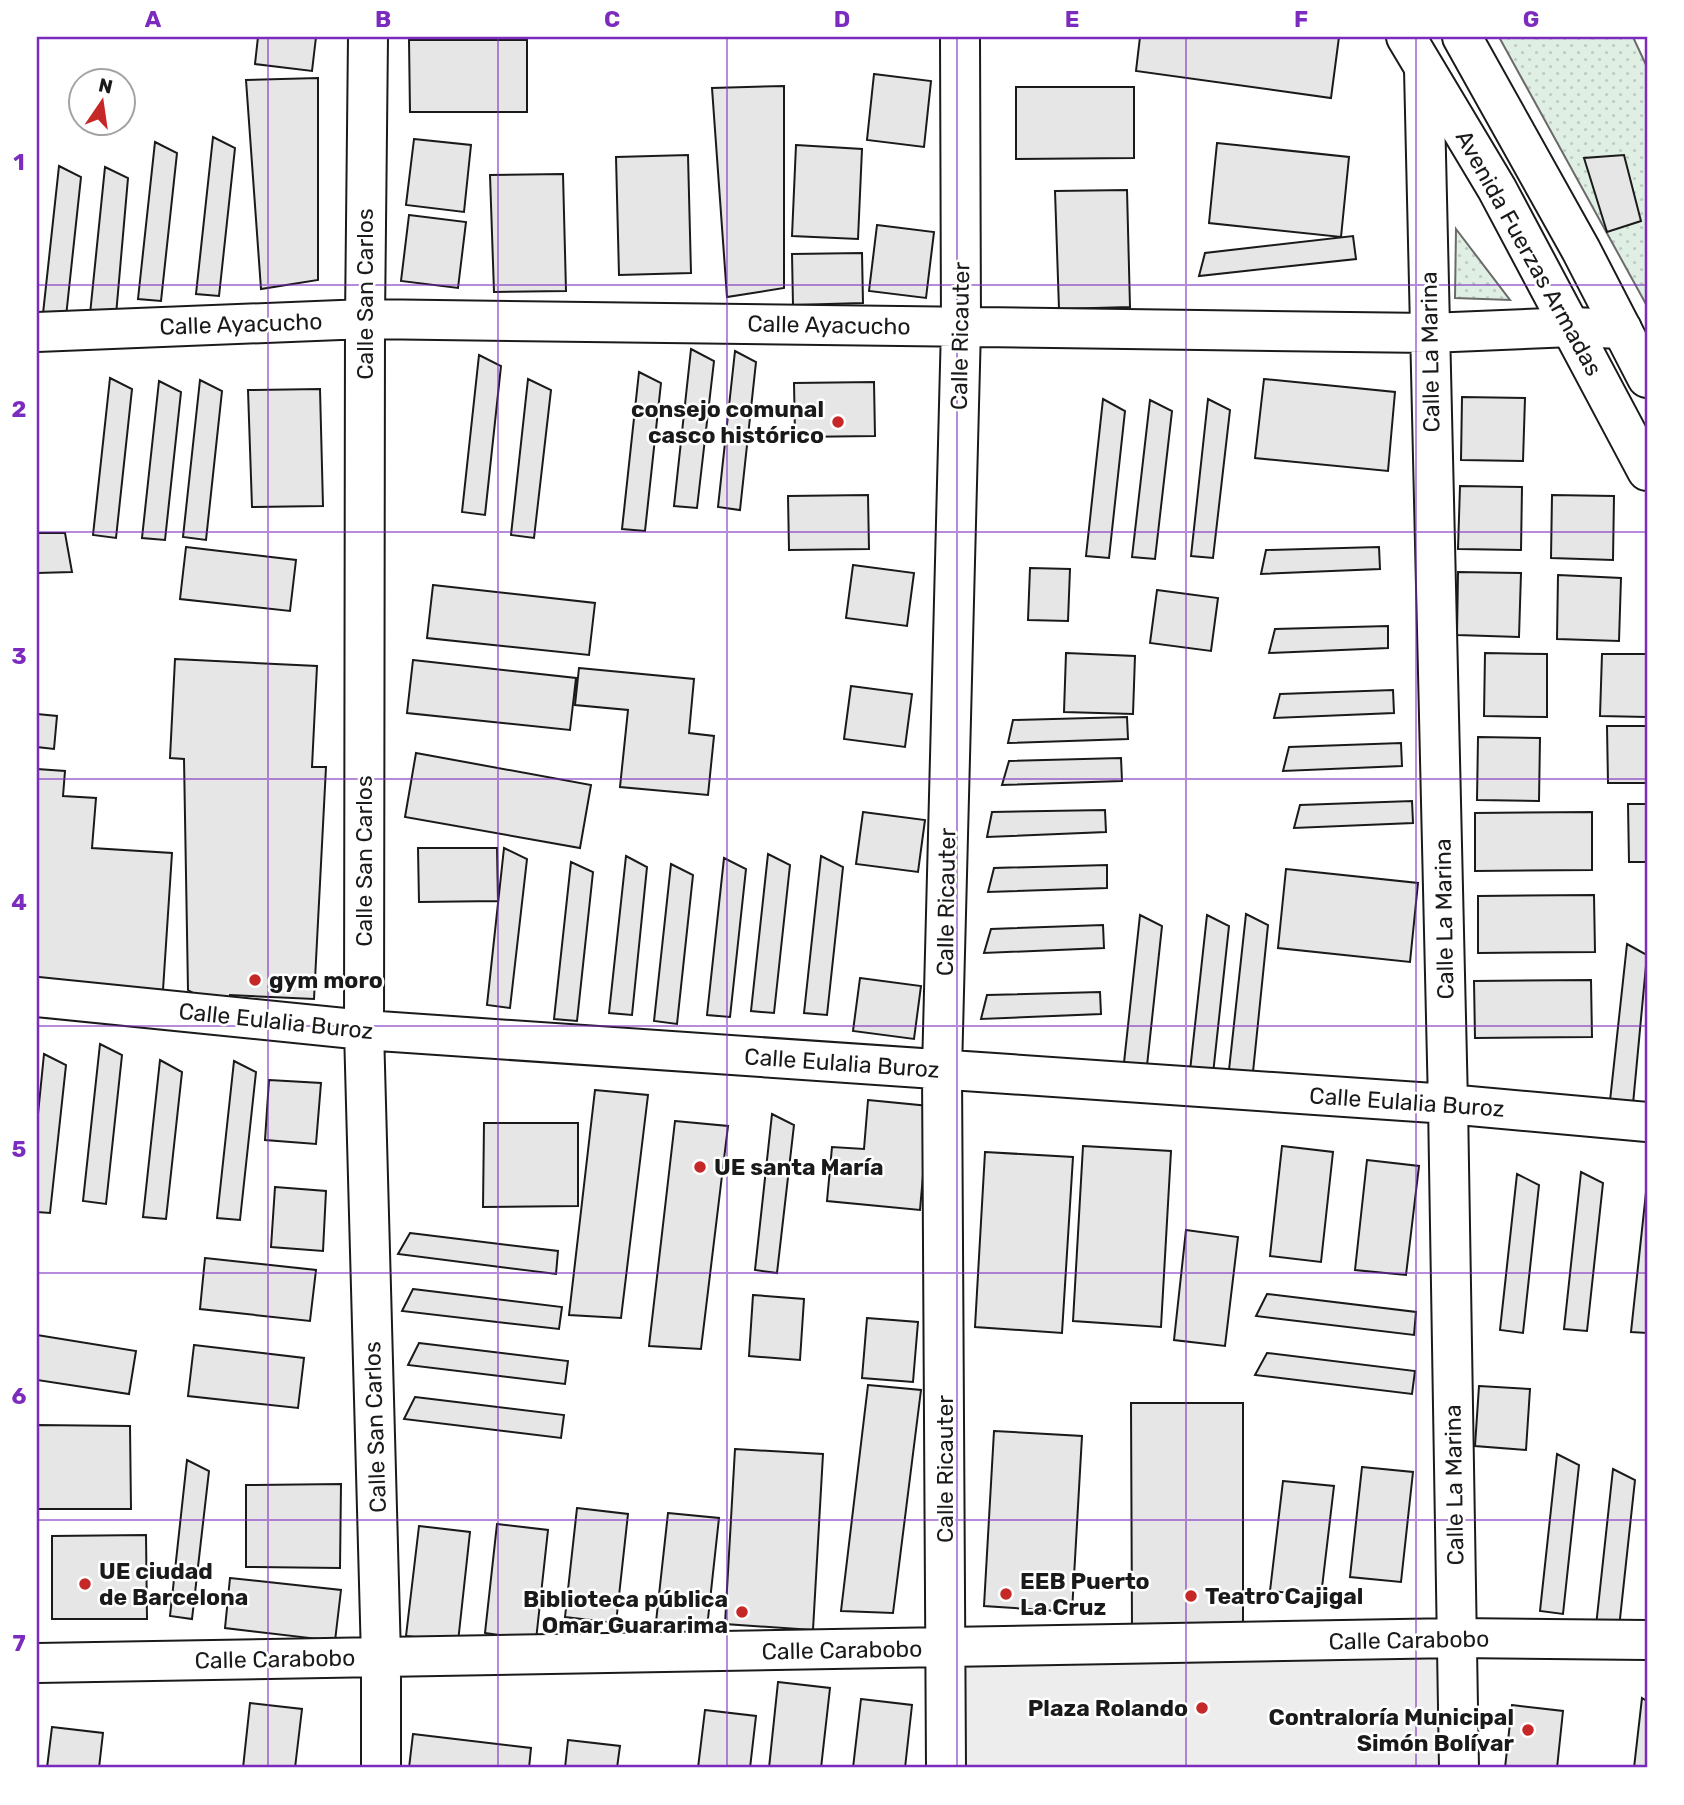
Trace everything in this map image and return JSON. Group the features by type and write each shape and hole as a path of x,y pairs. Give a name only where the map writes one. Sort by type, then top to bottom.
{"street":[{"name":"Calle San Carlos","path":"368,37 363,1030 381,1657 381,1768"},
{"name":"Calle Ricauter","path":"946,1768 942,1070 961,327 960,37"},
{"name":"Avenida Fuerzas Armadas","path":"1462,37 1581,250 1647,379"},
{"name":"Avenida Fuerzas Armadas","path":"1415,53 1497,189 1647,471"},
{"name":"Calle La Marina","path":"1415,53 1429,333 1448,1104 1459,1768"},
{"name":"Calle Ayacucho","path":"37,332 365,319 1429,333 1572,327 1622,329"},
{"name":"Calle Eulalia Buroz","path":"37,997 363,1030 1448,1104 1647,1122"},
{"name":"Calle Carabobo","path":"37,1663 1456,1638 1647,1640"}],"green space":[{"path":"1499,37 1633,37 1647,67 1647,306"},
{"path":"1456,229 1510,300 1455,298"}],"shaded area":[{"name":"Plaza Rolando","path":"1456,1638 1459,1768 946,1768 946,1648"}],"building":[{"path":"258,37 316,37 312,71 255,64"},
{"path":"1140,37 1339,37 1331,98 1136,71"},
{"path":"409,40 527,40 527,112 410,112"},
{"path":"874,74 931,81 924,147 867,140"},
{"path":"318,78 318,280 261,289 246,80"},
{"path":"784,86 784,288 727,297 712,88"},
{"path":"1016,87 1134,87 1134,158 1016,159"},
{"path":"213,137 235,148 219,296 196,294"},
{"path":"414,139 471,145 464,212 406,205"},
{"path":"155,142 177,153 161,301 138,299"},
{"path":"1217,143 1349,157 1341,237 1209,223"},
{"path":"796,145 862,149 858,239 792,236"},
{"path":"688,155 691,273 619,275 616,157"},
{"path":"1624,155 1641,221 1607,232 1584,158"},
{"path":"59,166 81,177 65,326 42,323"},
{"path":"105,167 128,178 116,315 89,324"},
{"path":"563,174 566,291 494,292 490,175"},
{"path":"1127,190 1130,307 1059,309 1055,191"},
{"path":"409,215 466,222 458,288 401,281"},
{"path":"877,225 934,232 926,298 869,291"},
{"path":"1353,236 1356,259 1199,276 1205,253"},
{"path":"862,253 863,303 793,305 792,254"},
{"path":"691,349 714,361 697,508 674,506"},
{"path":"735,351 756,362 740,510 718,507"},
{"path":"479,355 501,366 485,515 462,512"},
{"path":"639,372 661,383 645,531 622,529"},
{"path":"110,378 132,389 116,538 93,535"},
{"path":"528,379 551,390 534,538 511,535"},
{"path":"1264,379 1395,392 1388,471 1255,458"},
{"path":"200,380 222,391 206,540 183,537"},
{"path":"159,381 181,392 165,540 142,538"},
{"path":"874,382 875,436 795,437 794,383"},
{"path":"320,389 323,506 252,507 248,390"},
{"path":"1462,397 1525,398 1523,461 1461,460"},
{"path":"1103,399 1125,411 1109,558 1086,556"},
{"path":"1208,399 1230,410 1213,558 1191,556"},
{"path":"1150,400 1172,411 1155,559 1132,557"},
{"path":"1460,486 1522,487 1521,550 1458,549"},
{"path":"868,495 869,549 789,550 788,496"},
{"path":"1552,495 1614,496 1613,560 1551,558"},
{"path":"37,533 65,533 72,572 37,573"},
{"path":"186,547 296,560 290,611 180,599"},
{"path":"1379,547 1380,569 1261,574 1266,550"},
{"path":"853,565 914,573 907,626 846,618"},
{"path":"1030,568 1070,569 1068,621 1028,620"},
{"path":"1458,572 1521,573 1519,637 1457,635"},
{"path":"1558,575 1621,578 1619,641 1557,639"},
{"path":"433,585 595,603 589,655 427,638"},
{"path":"1157,590 1218,598 1211,651 1150,643"},
{"path":"1388,626 1388,648 1269,653 1275,629"},
{"path":"1066,653 1135,656 1133,714 1064,712"},
{"path":"1485,653 1547,654 1547,717 1484,716"},
{"path":"1602,654 1647,654 1647,717 1600,716"},
{"path":"175,659 317,666 312,767 326,767 314,999 230,995 230,1014 188,990 184,759 170,758"},
{"path":"413,660 576,678 570,730 407,713"},
{"path":"579,668 694,679 689,733 714,736 708,795 620,787 628,710 575,705"},
{"path":"851,686 912,694 905,747 844,739"},
{"path":"1393,690 1394,713 1274,718 1280,694"},
{"path":"37,714 57,716 54,749 37,747"},
{"path":"1127,717 1128,739 1008,743 1013,720"},
{"path":"1607,726 1647,726 1647,783 1608,783"},
{"path":"1478,737 1540,738 1539,801 1477,800"},
{"path":"1401,743 1402,766 1283,771 1289,747"},
{"path":"416,753 591,785 580,848 405,817"},
{"path":"1121,758 1122,781 1002,785 1009,761"},
{"path":"37,769 65,771 63,796 96,798 92,848 172,853 163,990 37,982"},
{"path":"1412,801 1413,823 1294,828 1300,805"},
{"path":"1628,804 1647,804 1647,862 1629,862"},
{"path":"1105,810 1106,832 987,837 992,812"},
{"path":"863,812 925,820 918,872 856,864"},
{"path":"1592,812 1592,870 1475,871 1475,813"},
{"path":"418,848 497,848 498,901 419,902"},
{"path":"504,848 527,859 510,1008 487,1005"},
{"path":"768,854 790,865 774,1013 751,1011"},
{"path":"626,856 647,867 632,1015 609,1013"},
{"path":"821,856 843,867 827,1015 804,1013"},
{"path":"724,858 746,869 730,1017 707,1015"},
{"path":"571,862 593,872 577,1021 554,1019"},
{"path":"671,864 693,875 677,1024 654,1021"},
{"path":"1107,865 1107,888 988,892 994,868"},
{"path":"1286,869 1418,883 1410,962 1278,948"},
{"path":"1594,895 1595,952 1478,953 1478,896"},
{"path":"1246,914 1268,925 1253,1072 1229,1070"},
{"path":"1140,915 1162,926 1146,1075 1123,1072"},
{"path":"1207,915 1229,926 1213,1074 1190,1071"},
{"path":"1103,925 1104,948 984,953 991,929"},
{"path":"1627,944 1647,955 1633,1104 1610,1101"},
{"path":"860,978 921,986 914,1039 853,1031"},
{"path":"1591,980 1592,1037 1475,1038 1474,981"},
{"path":"1100,992 1101,1014 981,1019 987,995"},
{"path":"100,1044 122,1055 106,1204 83,1201"},
{"path":"44,1054 66,1065 50,1213 37,1212 37,1124"},
{"path":"160,1060 182,1072 166,1219 143,1217"},
{"path":"234,1061 256,1072 240,1220 217,1218"},
{"path":"269,1080 321,1083 316,1144 265,1140"},
{"path":"595,1090 648,1095 621,1318 569,1315"},
{"path":"868,1100 929,1106 920,1210 827,1201 832,1147 864,1149"},
{"path":"772,1114 794,1125 777,1273 755,1270"},
{"path":"675,1121 728,1126 701,1349 649,1346"},
{"path":"484,1123 578,1123 578,1206 483,1207"},
{"path":"1083,1146 1171,1151 1161,1327 1073,1321"},
{"path":"1282,1146 1333,1152 1321,1262 1270,1256"},
{"path":"985,1152 1073,1157 1062,1333 975,1327"},
{"path":"1367,1160 1419,1166 1406,1275 1355,1270"},
{"path":"1581,1172 1603,1183 1587,1331 1564,1329"},
{"path":"1517,1174 1539,1185 1523,1333 1500,1330"},
{"path":"1647,1183 1647,1333 1631,1332"},
{"path":"275,1187 326,1191 323,1251 271,1247"},
{"path":"1186,1230 1238,1237 1225,1346 1174,1340"},
{"path":"410,1233 558,1251 556,1274 398,1254"},
{"path":"205,1258 316,1270 310,1321 200,1309"},
{"path":"413,1289 562,1307 559,1329 402,1311"},
{"path":"1267,1294 1416,1312 1414,1335 1256,1316"},
{"path":"753,1295 804,1299 800,1360 749,1356"},
{"path":"867,1318 918,1322 913,1382 862,1378"},
{"path":"37,1335 136,1351 129,1394 37,1380"},
{"path":"419,1343 568,1361 565,1384 408,1365"},
{"path":"194,1345 304,1358 298,1408 188,1396"},
{"path":"1267,1353 1415,1371 1412,1394 1255,1375"},
{"path":"868,1385 921,1390 893,1613 841,1611"},
{"path":"1479,1386 1530,1389 1526,1450 1475,1446"},
{"path":"415,1397 564,1415 561,1438 404,1419"},
{"path":"1131,1403 1243,1403 1243,1630 1132,1630"},
{"path":"37,1425 130,1426 131,1509 37,1509"},
{"path":"994,1431 1082,1436 1072,1612 984,1606"},
{"path":"735,1449 823,1454 813,1630 725,1624"},
{"path":"1557,1454 1579,1465 1563,1614 1540,1611"},
{"path":"187,1460 209,1471 192,1619 170,1616"},
{"path":"1362,1467 1413,1472 1401,1582 1350,1577"},
{"path":"1613,1469 1635,1480 1619,1628 1596,1626"},
{"path":"1283,1481 1334,1486 1321,1596 1270,1591"},
{"path":"341,1484 340,1568 246,1567 246,1485"},
{"path":"577,1508 628,1514 616,1623 565,1617"},
{"path":"668,1513 719,1518 707,1628 656,1622"},
{"path":"497,1524 548,1530 536,1640 485,1633"},
{"path":"419,1526 470,1532 458,1642 406,1636"},
{"path":"146,1535 147,1619 52,1619 52,1536"},
{"path":"230,1578 341,1590 335,1641 225,1628"},
{"path":"778,1682 830,1688 821,1768 769,1768"},
{"path":"1642,1698 1647,1701 1647,1768 1634,1768"},
{"path":"861,1699 912,1705 905,1768 853,1768"},
{"path":"250,1703 302,1709 295,1768 243,1768"},
{"path":"1512,1705 1563,1711 1557,1768 1505,1768"},
{"path":"705,1710 756,1716 750,1768 698,1768"},
{"path":"52,1727 103,1733 99,1768 47,1768"},
{"path":"413,1734 531,1748 529,1768 409,1768"},
{"path":"568,1740 620,1746 617,1768 565,1768"}],"place":[{"name":"consejo comunal casco histórico","path":"838,422"},
{"name":"gym moro","path":"255,980"},
{"name":"UE santa María","path":"700,1167"},
{"name":"UE ciudad de Barcelona","path":"85,1584"},
{"name":"EEB Puerto La Cruz","path":"1006,1594"},
{"name":"Teatro Cajigal","path":"1191,1596"},
{"name":"Biblioteca pública Omar Guararima","path":"742,1612"},
{"name":"Plaza Rolando","path":"1202,1708"},
{"name":"Contraloría Municipal Simón Bolívar","path":"1528,1730"}]}
